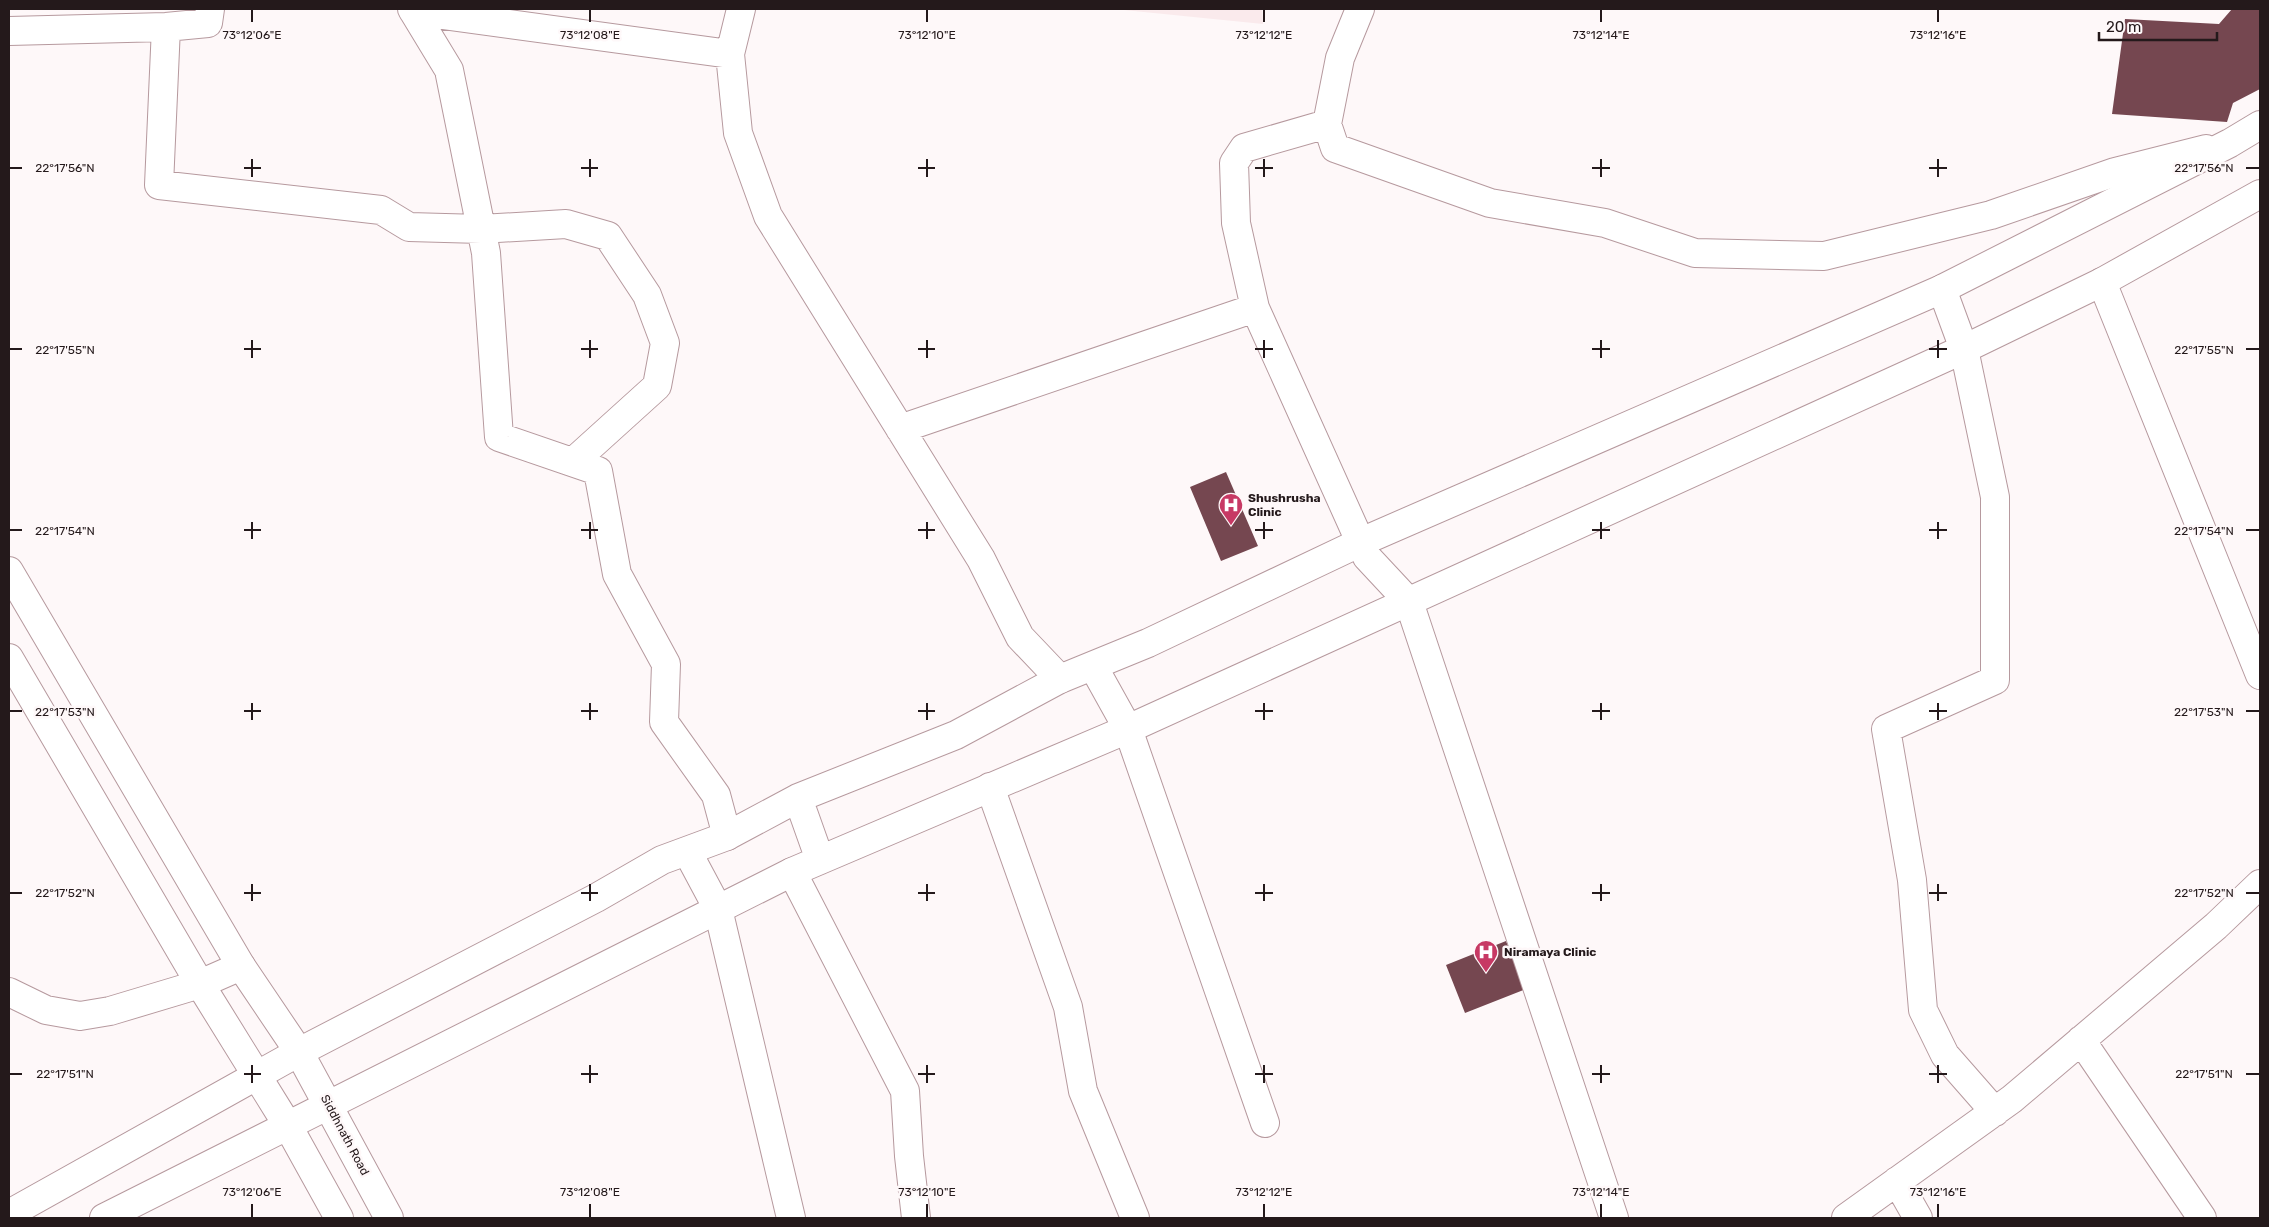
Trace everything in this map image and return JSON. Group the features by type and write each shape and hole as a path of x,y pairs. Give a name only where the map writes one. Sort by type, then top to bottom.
{"street":[{"path":"9,31 166,27 208,22 210,9"},
{"path":"741,9 730,54 738,133 768,216 982,559 1020,637 1060,679"},
{"path":"1360,9 1340,58 1327,124 1335,148 1490,202 1605,223 1695,253 1824,256 1982,217 2115,172 2230,142"},
{"path":"412,10 730,54"},
{"path":"412,10 449,70 486,253 499,437 598,471 617,574 666,664 664,722 716,795 727,836"},
{"path":"166,27 159,185 381,210 409,227 481,229 566,224 608,236 647,295 665,343 657,386 573,462"},
{"path":"1327,124 1244,148 1234,163 1236,223 1254,308 1367,557 1409,602 1614,1218"},
{"path":"9,1214 299,1052 596,898 662,860 727,836 798,798 956,735 1060,679 1148,643 1361,542 1942,289 2260,125"},
{"path":"104,1218 792,872 1128,729 1964,349 2102,282 2260,194"},
{"path":"2102,282 2260,675"},
{"path":"1942,289 1964,349 1996,497 1996,680 1886,729 1912,880 1923,1010 1945,1055 1995,1112"},
{"path":"900,429 1254,308"},
{"name":"Siddhnath Road","path":"9,571 240,966 299,1052 330,1105 389,1218"},
{"path":"9,658 200,984 288,1126 339,1218"},
{"path":"1093,666 1128,729 1265,1123"},
{"path":"990,787 1068,1007 1083,1091 1135,1218"},
{"path":"798,798 820,860"},
{"path":"686,851 718,909 791,1218"},
{"path":"792,872 905,1091 909,1156 916,1218"},
{"path":"1846,1218 1995,1112 2216,926 2260,884"},
{"path":"9,992 46,1010 80,1016 110,1011 200,984 240,966"},
{"path":"2081,1040 2202,1218"},
{"path":"1897,1181 1918,1218"}],"shaded area":[{"path":"1114,9 1262,9 1263,24"}],"building":[{"path":"2232,9 2260,9 2260,89 2233,103 2227,122 2112,114 2125,19 2219,24"},
{"path":"1226,472 1258,546 1221,561 1190,487"},
{"path":"1506,941 1526,989 1465,1013 1446,965"}],"place":[{"name":"Shushrusha Clinic","path":"1231,526"},
{"name":"Niramaya Clinic","path":"1486,973"}]}
